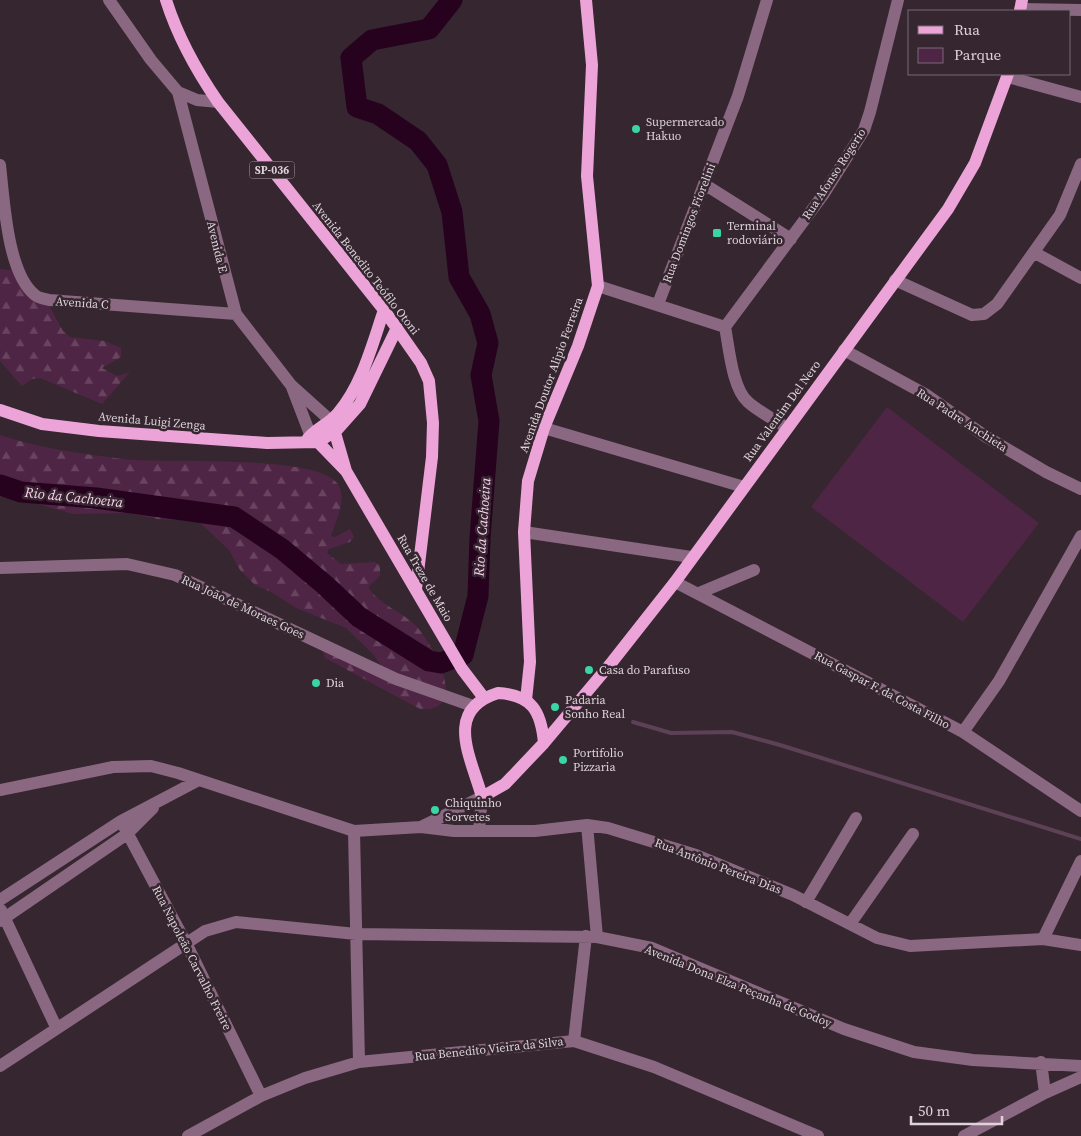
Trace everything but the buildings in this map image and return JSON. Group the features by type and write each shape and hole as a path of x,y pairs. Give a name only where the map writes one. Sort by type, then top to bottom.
{"main road":[{"name":"Avenida Benedito Teófilo Otoni","path":"166,0 182,42 198,73 218,102 384,310 421,364 429,381 433,423 432,457 416,588"},
{"name":"Avenida Doutor Alipio Ferreira","path":"526,700 530,662 524,532 528,481 544,428 578,346 598,286 587,176 592,65 586,0"},
{"name":"Rua Valentim Del Nero","path":"482,797 505,784 544,743 612,662 675,582 948,209 974,163 1008,75"},
{"path":"333,426 354,390 384,310"},
{"path":"311,440 333,426 360,404 397,328"},
{"name":"Avenida Luigi Zenga","path":"0,410 42,424 100,431 229,441 311,440"},
{"name":"Rua Treze de Maio","path":"333,426 346,471 416,588 462,670 484,698"},
{"name":"Rua Treze de Maio","path":"311,440 346,471"},
{"path":"482,797 466,738 465,721 473,706 484,698 498,693 513,694 526,700 536,711 542,724 544,743"}],"street":[{"path":"109,0 150,60 178,92 197,100 218,102"},
{"name":"Rua Domingos Fiorelini","path":"658,304 738,96 767,0"},
{"name":"Rua Afonso Rogerio","path":"725,327 823,195 864,130 898,0"},
{"path":"1020,7 1081,10"},
{"path":"1008,75 1081,97"},
{"name":"Avenida E","path":"178,92 236,314 291,385 333,426"},
{"path":"895,280 972,315 984,314 996,304 1035,253 1060,215 1081,164"},
{"name":"Avenida C","path":"0,165 13,252 20,274 36,296 49,300 236,314"},
{"path":"704,184 791,239"},
{"path":"1035,253 1081,278"},
{"path":"598,286 725,327 734,373 742,394 748,402 787,428"},
{"name":"Rua Padre Anchieta","path":"844,350 925,394 985,436 1046,472 1081,489"},
{"name":"Avenida E","path":"291,385 311,440"},
{"path":"544,428 744,487"},
{"path":"524,532 691,558"},
{"path":"963,732 999,681 1081,536"},
{"name":"Rua João de Moraes Goes","path":"0,568 127,564 175,575 396,678 473,706"},
{"path":"699,593 754,570"},
{"name":"Rua Gaspar F. da Costa Filho","path":"675,582 963,732 1081,811"},
{"path":"3,790 113,767 151,766 178,773 197,781 354,831 421,827 482,797 480,830"},
{"path":"0,900 121,822 197,781"},
{"path":"56,1027 2,915 127,834 156,804"},
{"path":"806,902 856,818"},
{"name":"Rua Napoleão Carvalho Freire","path":"121,822 186,943 261,1096"},
{"path":"574,1041 592,936 587,825"},
{"name":"Rua Antônio Pereira Dias","path":"421,827 454,831 534,831 587,825 635,835 696,855 806,902 877,938 910,946 1043,939 1081,945"},
{"path":"354,831 359,1062"},
{"path":"850,924 912,834"},
{"path":"1043,939 1081,861"},
{"name":"Avenida Dona Elza Peçanha de Godoy","path":"0,1066 56,1027 205,931 236,922 356,934 592,936 652,948 844,1030 914,1052 972,1060 1042,1062 1081,1066"},
{"name":"Rua Benedito Vieira da Silva","path":"188,1136 261,1096 305,1078 359,1062 574,1041 654,1067 818,1136"},
{"path":"1042,1062 1045,1093"},
{"path":"964,1136 1045,1093 1081,1078"}],"green space":[{"path":"0,269 19,271 47,302 63,331 70,337 105,341 121,348 121,357 102,368 117,376 130,372 102,404 40,378 32,379 22,386 0,361"},
{"path":"887,407 1039,523 963,622 811,507"},
{"path":"0,435 45,447 123,459 268,464 298,467 321,473 336,482 340,488 340,509 331,536 335,537 350,529 354,537 350,542 329,549 327,553 341,564 374,562 380,565 380,576 369,586 369,589 374,595 412,622 429,643 443,673 446,688 444,699 436,707 420,709 325,658 323,652 332,650 384,669 372,653 346,628 296,608 271,592 255,585 240,570 229,550 198,521 158,519 128,513 73,514 28,501 0,497"}],"waterway":[{"name":"Rio da Cachoeira","path":"0,485 21,492 96,498 234,517 282,549 359,617 429,661 441,663 463,655 478,596 480,538 489,421 481,375 488,343 480,314 459,277 452,212 437,165 418,141 378,114 357,107 351,58 372,40 429,29 452,0"},
{"path":"633,722 671,733 732,732 780,745 1081,839"}],"place":[{"name":"Supermercado Hakuo","path":"636,129"},
{"name":"Terminal rodoviário","path":"717,233"},
{"name":"Casa do Parafuso","path":"589,670"},
{"name":"Dia","path":"316,683"},
{"name":"Padaria Sonho Real","path":"555,707"},
{"name":"Portifolio Pizzaria","path":"563,760"},
{"name":"Chiquinho Sorvetes","path":"435,810"}]}
